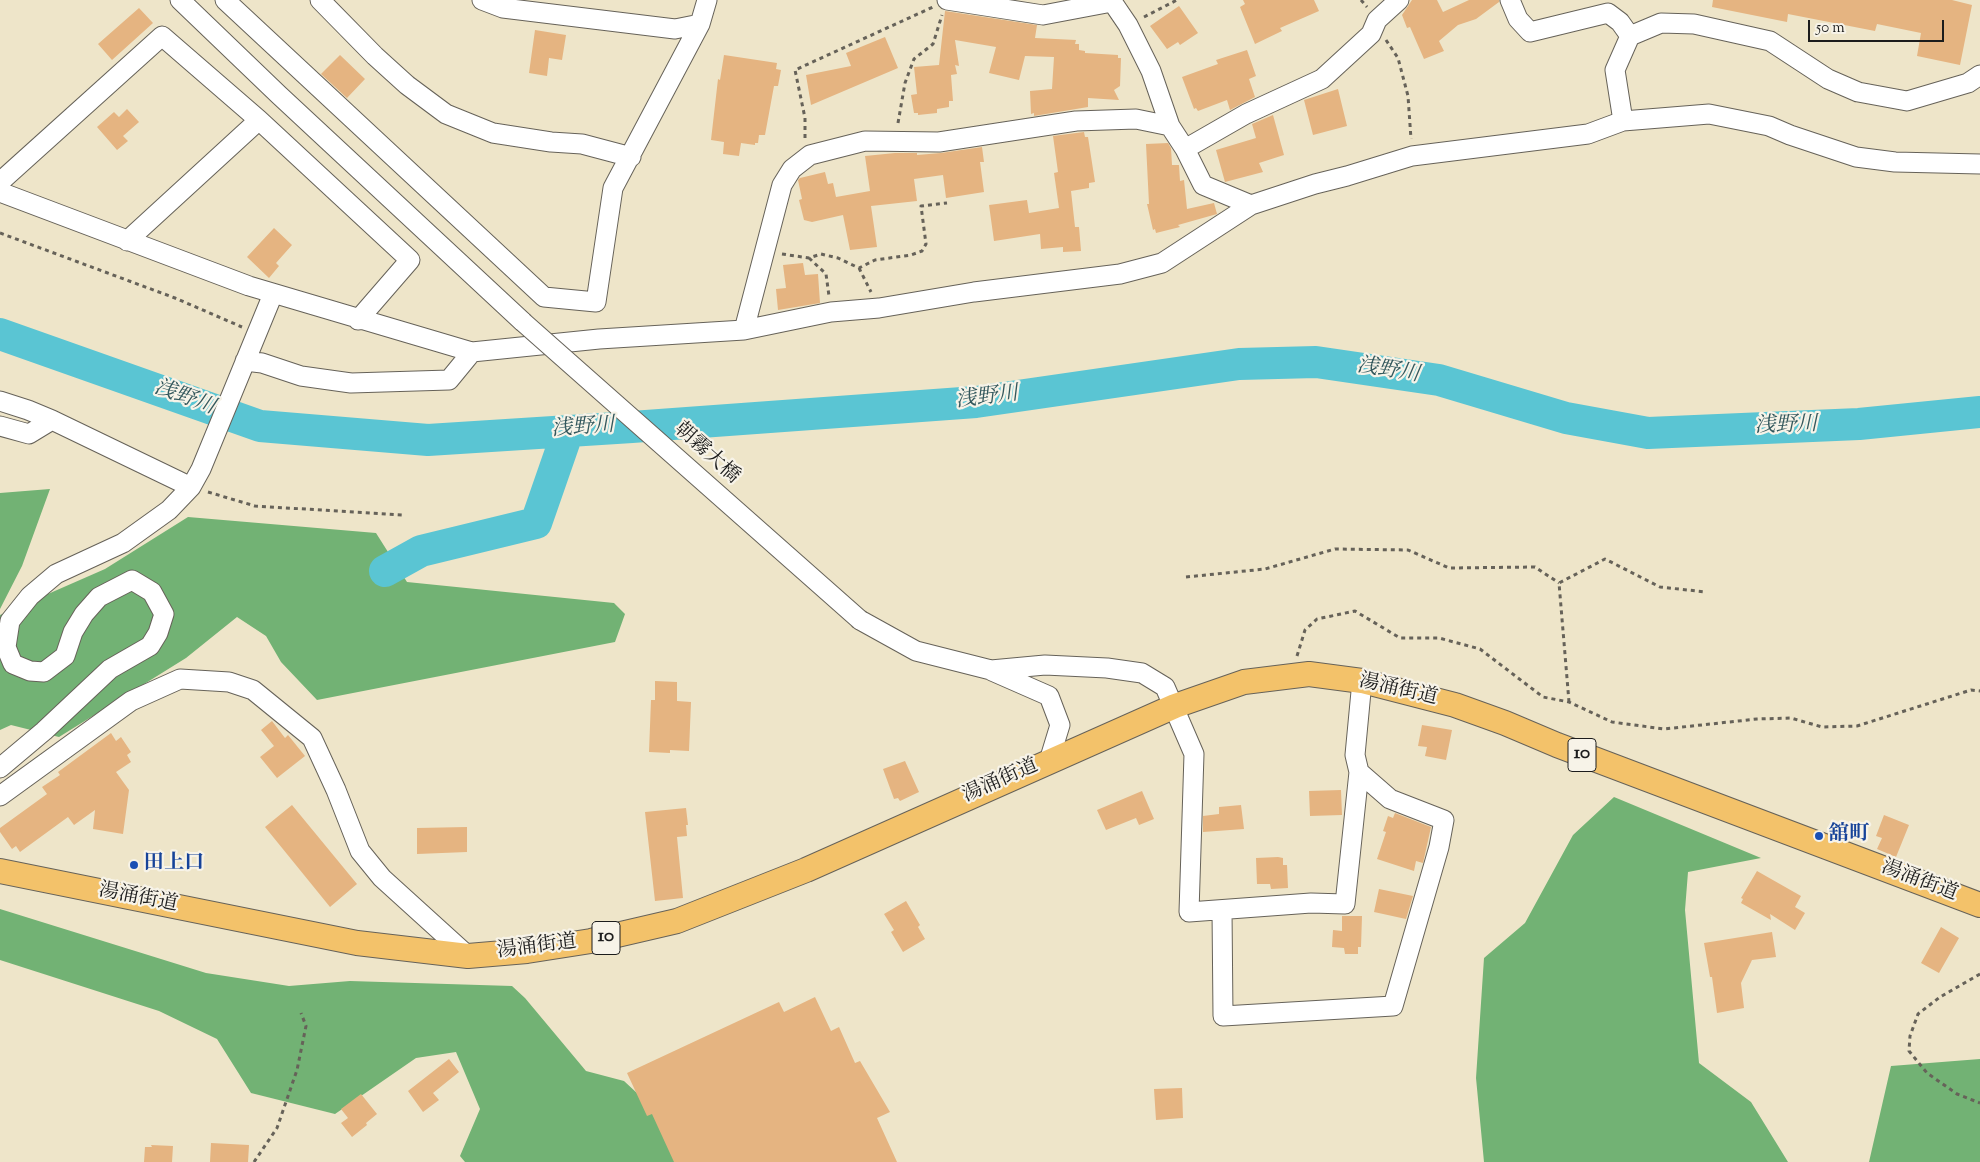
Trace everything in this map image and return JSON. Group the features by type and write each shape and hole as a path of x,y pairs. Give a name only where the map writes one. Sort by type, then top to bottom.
{"main road":[{"name":"湯涌街道","path":"0,871 357,943 468,956 527,951 591,941 676,921 806,870 1175,706 1244,682 1309,674 1362,681 1455,705 1980,905"}],"street":[{"name":"朝霧大橋","path":"180,0 279,95 523,322 860,620 916,651 991,670"},
{"path":"225,0 544,297 596,302 613,188 700,24 707,0"},
{"path":"320,0 375,56 407,85 446,114 493,133 551,142 582,144 631,157"},
{"path":"482,0 503,8 675,29 700,24"},
{"path":"947,0 1043,14 1111,1 1128,25 1151,71 1170,126 1185,149 1203,185 1251,205"},
{"path":"1185,149 1246,114 1322,79 1371,34 1377,20 1399,0"},
{"path":"1510,0 1518,19 1530,32 1608,13 1620,22 1630,36"},
{"path":"1623,121 1615,70 1630,36 1661,23 1694,24 1770,41 1828,79 1858,92 1907,101 1968,83 1980,75"},
{"path":"0,182 162,36 259,120 410,260 358,320"},
{"path":"0,192 273,294 472,352 599,339 744,330 831,312 879,308 974,292 1120,274 1162,263 1251,205 1315,184 1412,156 1588,134 1623,121 1709,114 1769,126 1856,157 1895,162 1980,164"},
{"path":"744,330 782,185 792,169 810,155 865,141 939,142 1076,121 1136,119 1170,126"},
{"path":"127,241 259,120"},
{"path":"0,768 44,731 110,669 150,646 158,633 164,614 152,592 132,580 99,597 84,614 73,632 65,656 44,672 30,671 12,664 6,647 10,621 30,596 56,574 123,543 170,510 191,487 201,469 273,294"},
{"path":"244,365 262,364 302,376 350,382 449,380 472,352"},
{"path":"0,402 28,410 52,420 191,487"},
{"path":"0,426 29,434 52,420"},
{"path":"991,670 1045,665 1107,668 1142,672 1165,687 1175,706 1194,754 1189,912 1311,903 1345,904 1360,772 1355,755 1362,681"},
{"path":"991,670 1049,696 1060,725 1049,761"},
{"path":"0,796 131,701 180,679 229,682 253,690 312,738 336,790 360,851 382,878 468,956"},
{"path":"1222,910 1223,1016 1392,1006 1439,847 1444,820 1390,799 1360,772"}],"path":[{"path":"894,141 908,75 914,59 933,44 947,0"},
{"path":"805,158 805,118 795,70 947,0"},
{"path":"1128,25 1177,0"},
{"path":"1361,0 1377,20 1382,33 1398,58 1408,96 1412,156"},
{"path":"859,268 875,260 912,255 922,251 926,244 921,206 947,203"},
{"path":"0,233 175,298 257,334"},
{"path":"764,252 809,258 821,254 838,258 859,268 879,308"},
{"path":"809,258 826,274 831,312"},
{"path":"191,487 255,506 402,515"},
{"path":"1186,577 1265,569 1335,549 1408,550 1449,568 1535,567 1559,583"},
{"path":"1559,583 1605,559 1660,587 1706,592"},
{"path":"1559,583 1568,702"},
{"path":"1290,676 1305,630 1317,619 1355,612 1400,638 1439,638 1480,649 1542,697 1568,702 1612,722 1664,729 1758,719 1792,718 1822,727 1857,726 1971,690 1980,691"},
{"path":"1980,974 1940,997 1918,1014 1910,1036 1909,1050 1927,1072 1957,1094 1980,1103"},
{"path":"254,1162 278,1128 297,1070 306,1026 301,1013"}],"green space":[{"path":"50,489 22,566 0,609 0,493"},
{"path":"188,517 376,533 407,582 614,603 625,614 615,642 317,700 281,662 266,636 237,617 186,658 59,737 11,725 0,730 0,615 105,569"},
{"path":"1614,797 1761,858 1688,872 1685,910 1699,1063 1751,1102 1788,1162 1484,1162 1476,1078 1484,958 1525,923 1573,835"},
{"path":"0,909 206,973 289,986 350,981 512,986 525,998 586,1071 624,1081 652,1107 684,1162 465,1162 460,1156 480,1109 456,1052 416,1058 335,1114 251,1093 217,1039 159,1011 0,960"},
{"path":"1980,1059 1980,1162 1869,1162 1891,1066"}],"building":[{"path":"1243,0 1314,0 1319,11 1280,28 1282,31 1255,44 1240,7 1245,4"},
{"path":"1412,0 1437,0 1443,12 1469,0 1499,0 1499,2 1476,19 1458,25 1439,41 1444,51 1424,59 1410,27 1407,28 1402,15"},
{"path":"1713,0 1952,0 1972,5 1960,65 1917,56 1921,33 1877,24 1875,31 1788,14 1787,22 1712,7"},
{"path":"1179,6 1198,33 1180,45 1178,42 1167,49 1150,26"},
{"path":"139,8 153,23 112,60 98,44"},
{"path":"945,11 1037,25 1035,38 1076,40 1075,44 1079,44 1079,50 1085,51 1085,53 1118,55 1118,58 1121,58 1120,86 1114,90 1119,100 1088,98 1088,107 1034,116 1034,113 1031,114 1030,91 1052,89 1054,57 1025,56 1019,80 989,73 996,47 955,40 959,66 955,65 957,74 951,75 953,101 949,101 949,107 937,109 937,113 918,115 918,113 914,113 911,95 917,94 914,67 939,65"},
{"path":"535,30 566,35 562,60 549,58 547,76 529,73"},
{"path":"885,37 898,68 811,105 806,75 851,66 846,53"},
{"path":"1247,50 1256,76 1249,79 1255,97 1230,110 1227,100 1198,111 1196,108 1194,109 1182,77 1218,64 1216,60"},
{"path":"340,55 365,79 347,98 321,74"},
{"path":"724,55 777,63 776,69 781,70 778,86 774,86 765,135 759,135 758,143 755,143 755,145 741,143 739,156 723,154 724,142 711,140 718,79 720,80"},
{"path":"1338,89 1347,126 1313,135 1304,100"},
{"path":"127,109 139,122 123,136 128,141 117,150 97,127 114,112 119,117"},
{"path":"1273,115 1284,155 1259,163 1263,172 1225,182 1216,150 1256,138 1252,124"},
{"path":"1084,132 1085,137 1088,137 1095,182 1089,183 1089,188 1071,191 1075,227 1079,227 1081,251 1063,252 1063,247 1041,249 1040,234 994,241 989,205 1027,200 1029,213 1059,208 1054,173 1058,172 1053,136"},
{"path":"1168,143 1171,148 1172,165 1179,165 1180,181 1184,180 1187,209 1214,203 1217,214 1156,233 1155,229 1153,230 1147,204 1149,204 1146,144"},
{"path":"982,147 984,162 980,162 984,192 946,198 943,175 914,179 917,201 871,206 877,247 850,250 843,215 812,222 804,220 799,200 802,199 798,180 800,178 825,172 828,184 833,183 836,197 870,191 865,156 895,153 917,153 917,155"},
{"path":"274,228 292,245 276,263 279,266 269,278 247,257"},
{"path":"803,263 805,275 818,274 820,303 778,310 776,289 786,288 783,265"},
{"path":"655,681 677,682 677,701 691,702 689,751 670,750 670,753 649,752 651,700 655,700"},
{"path":"272,721 285,738 288,735 305,756 277,778 260,757 274,746 261,730"},
{"path":"1422,725 1452,730 1446,760 1425,756 1427,747 1418,746"},
{"path":"111,733 116,741 121,737 131,752 127,755 131,762 116,772 129,790 123,834 93,829 95,810 74,825 68,817 20,852 16,846 12,849 0,832 0,828 47,794 42,787 60,775 58,772"},
{"path":"905,761 919,792 900,801 898,798 894,799 883,769"},
{"path":"1341,790 1342,815 1310,816 1309,791"},
{"path":"1142,791 1154,819 1139,825 1136,818 1106,830 1097,810"},
{"path":"292,805 357,884 330,907 265,827"},
{"path":"1241,805 1244,829 1203,832 1203,816 1219,814 1219,807"},
{"path":"686,808 687,836 677,837 683,898 655,901 645,812"},
{"path":"1395,813 1431,827 1423,863 1416,861 1414,871 1377,859 1386,832 1383,831 1388,816 1393,818"},
{"path":"1884,815 1909,825 1896,857 1877,849 1882,838 1876,836"},
{"path":"467,827 467,852 417,854 417,828"},
{"path":"1256,858 1283,858 1283,865 1287,865 1288,888 1271,889 1270,884 1257,884"},
{"path":"1757,871 1801,896 1795,907 1805,913 1795,930 1770,914 1771,920 1741,903 1743,899 1741,898"},
{"path":"1379,889 1413,896 1406,919 1374,912"},
{"path":"906,901 920,925 918,927 925,939 903,952 891,932 894,930 884,914"},
{"path":"1342,916 1362,916 1361,947 1358,947 1358,954 1345,954 1344,948 1332,947 1333,930 1342,931"},
{"path":"1941,927 1959,938 1939,973 1921,963"},
{"path":"1772,932 1776,957 1752,960 1741,983 1744,1008 1717,1013 1712,977 1710,977 1704,943"},
{"path":"815,997 831,1031 839,1027 855,1063 860,1061 890,1112 877,1118 897,1162 674,1162 652,1114 647,1116 627,1073 779,1002 784,1012"},
{"path":"449,1059 459,1072 433,1093 439,1100 423,1112 408,1091"},
{"path":"1182,1088 1183,1118 1156,1120 1154,1089"},
{"path":"361,1094 377,1114 352,1137 341,1123 348,1118 341,1109"},
{"path":"211,1143 249,1145 248,1162 210,1162"},
{"path":"151,1145 173,1146 172,1162 144,1162 145,1147 152,1147"}],"waterway":[{"name":"浅野川","path":"0,334 260,426 428,440 976,402 1239,364 1316,362 1439,380 1566,418 1648,433 1859,424 1980,412"},
{"path":"385,571 421,551 536,523 568,431"}],"place":[{"name":"舘町","path":"1819,836"},
{"name":"田上口","path":"134,865"}]}
